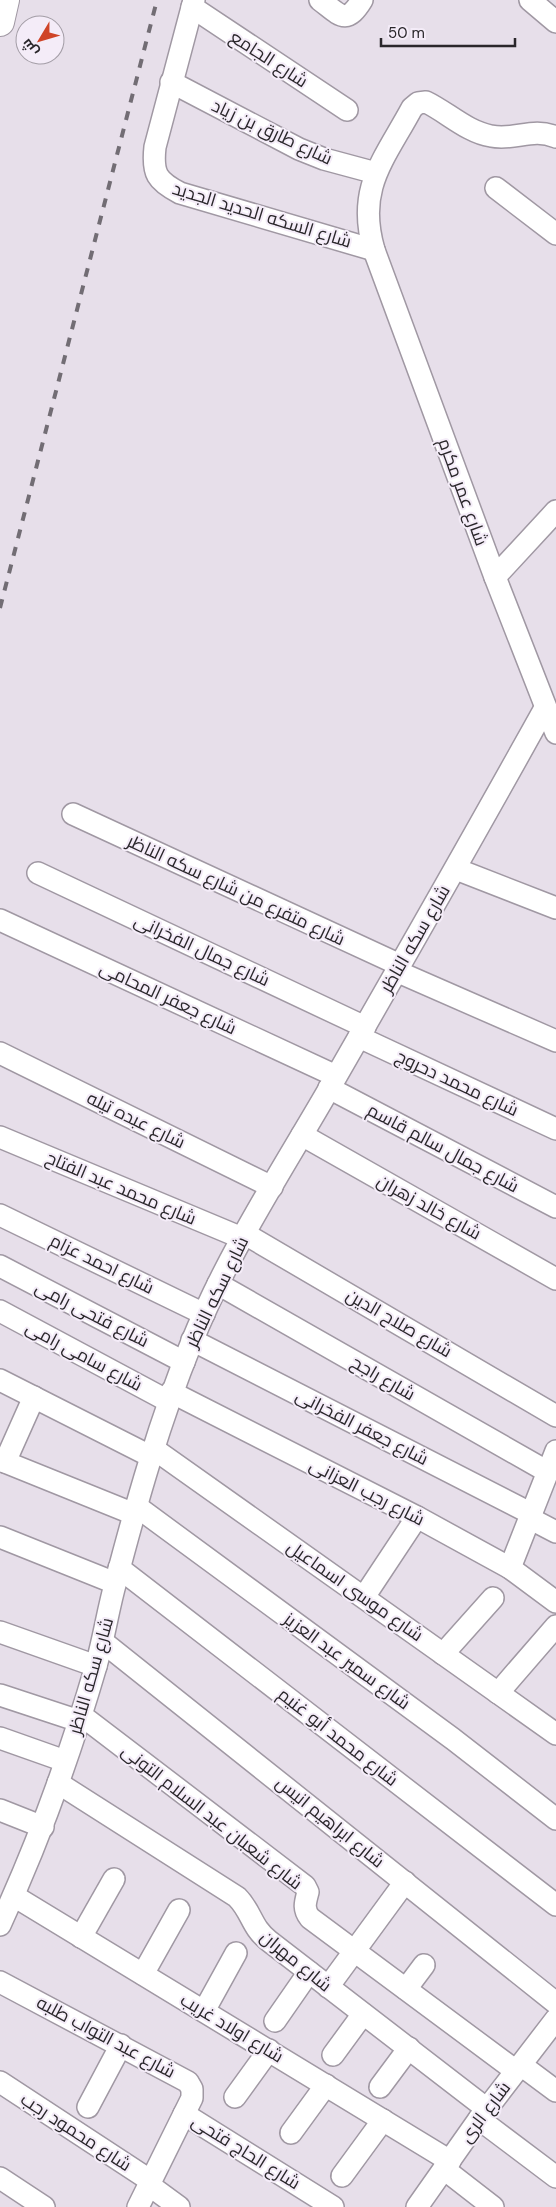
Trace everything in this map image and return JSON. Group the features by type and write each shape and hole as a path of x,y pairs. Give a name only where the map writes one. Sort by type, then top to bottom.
{"highway":[{"path":"0,22 6,0"}],"street":[{"path":"320,0 340,15 347,16 354,14 362,0"},
{"path":"530,0 556,22"},
{"name":"شارع السكه الحديد الجديد","path":"193,4 171,82 154,157 153,167 163,184 180,193 374,250"},
{"name":"شارع الجامع","path":"193,4 347,110"},
{"name":"شارع طارق بن زياد","path":"171,82 300,149 324,159 376,173"},
{"name":"شارع عمر مكرم","path":"556,137 545,132 532,132 506,137 491,136 477,132 426,102 418,103 412,108 376,173 369,192 367,211 368,231 374,250 495,577 549,708 556,733"},
{"path":"496,188 556,234"},
{"path":"495,577 556,511"},
{"name":"شارع سكه الناظر","path":"0,1925 10,1890 43,1827 80,1718 103,1642 117,1576 135,1510 170,1397 192,1340 218,1284 272,1186 549,708"},
{"name":"شارع متفرع من شارع سكه الناظر","path":"73,814 556,1041"},
{"path":"456,870 556,908"},
{"name":"شارع جمال الفخرانى","path":"38,873 362,1032"},
{"name":"شارع جعفر المحامى","path":"0,920 333,1082"},
{"name":"شارع محمد دحروج","path":"362,1032 556,1129"},
{"name":"شارع عبده تيله","path":"0,1053 272,1186"},
{"name":"شارع جمال سالم قاسم","path":"333,1082 556,1207"},
{"name":"شارع خالد زهران","path":"302,1135 556,1279"},
{"name":"شارع محمد عبد الفتاح","path":"0,1137 244,1236"},
{"name":"شارع احمد عزام","path":"0,1215 204,1314"},
{"name":"شارع صلاح الدين","path":"244,1236 555,1414"},
{"name":"شارع فتحى رامى","path":"0,1266 184,1362"},
{"name":"شارع راجح","path":"218,1284 553,1462"},
{"name":"شارع سامى رامى","path":"0,1311 170,1397"},
{"name":"شارع جعفر الفخرانى","path":"192,1340 532,1516 556,1532"},
{"name":"شارع موسى اسماعيل","path":"0,1380 153,1453 364,1597 556,1734"},
{"path":"2,1461 34,1397"},
{"name":"شارع رجب العزانى","path":"170,1397 417,1517 510,1568 556,1602"},
{"name":"شارع سمير عبد العزيز","path":"2,1461 135,1510 453,1739 556,1819"},
{"path":"510,1568 553,1462"},
{"path":"364,1597 417,1517"},
{"name":"شارع محمد أبو غنيم","path":"0,1537 117,1576 556,1905"},
{"path":"443,1654 493,1598"},
{"path":"498,1693 556,1626"},
{"path":"0,1632 96,1666"},
{"name":"شارع ابراهيم انيس","path":"103,1642 556,2003"},
{"path":"0,1695 80,1718"},
{"name":"شارع شعبان عبد السلام التونى","path":"80,1718 305,1886 308,1892 304,1904 305,1912 406,1989 519,2068 556,2091"},
{"path":"0,1738 65,1761"},
{"name":"شارع مهران","path":"58,1783 237,1897 248,1908 251,1922 259,1933 409,2048 556,2177"},
{"path":"0,1810 43,1827"},
{"path":"81,1937 114,1879"},
{"path":"328,1987 405,1882"},
{"name":"شارع اولاد غريب","path":"10,1890 81,1937 383,2120 447,2165 493,2207"},
{"path":"143,1974 179,1910"},
{"path":"204,2011 236,1952"},
{"path":"406,1989 424,1964"},
{"path":"275,2021 308,1972"},
{"name":"شارع عبد التواب طلبه","path":"0,1982 188,2082 192,2089 192,2098 186,2109"},
{"path":"333,2056 363,2014"},
{"name":"شارع الرى","path":"417,2207 483,2114 556,2019"},
{"path":"88,2106 121,2045"},
{"path":"380,2087 409,2048"},
{"path":"235,2097 268,2050"},
{"name":"شارع محمود رجب","path":"0,2082 150,2183 180,2207"},
{"path":"291,2133 326,2085"},
{"path":"138,2207 186,2109"},
{"name":"شارع الحاج فتحى","path":"186,2109 333,2207"},
{"path":"342,2176 383,2120"},
{"path":"0,2178 44,2207"}],"railway":[{"path":"0,608 157,0"}]}
